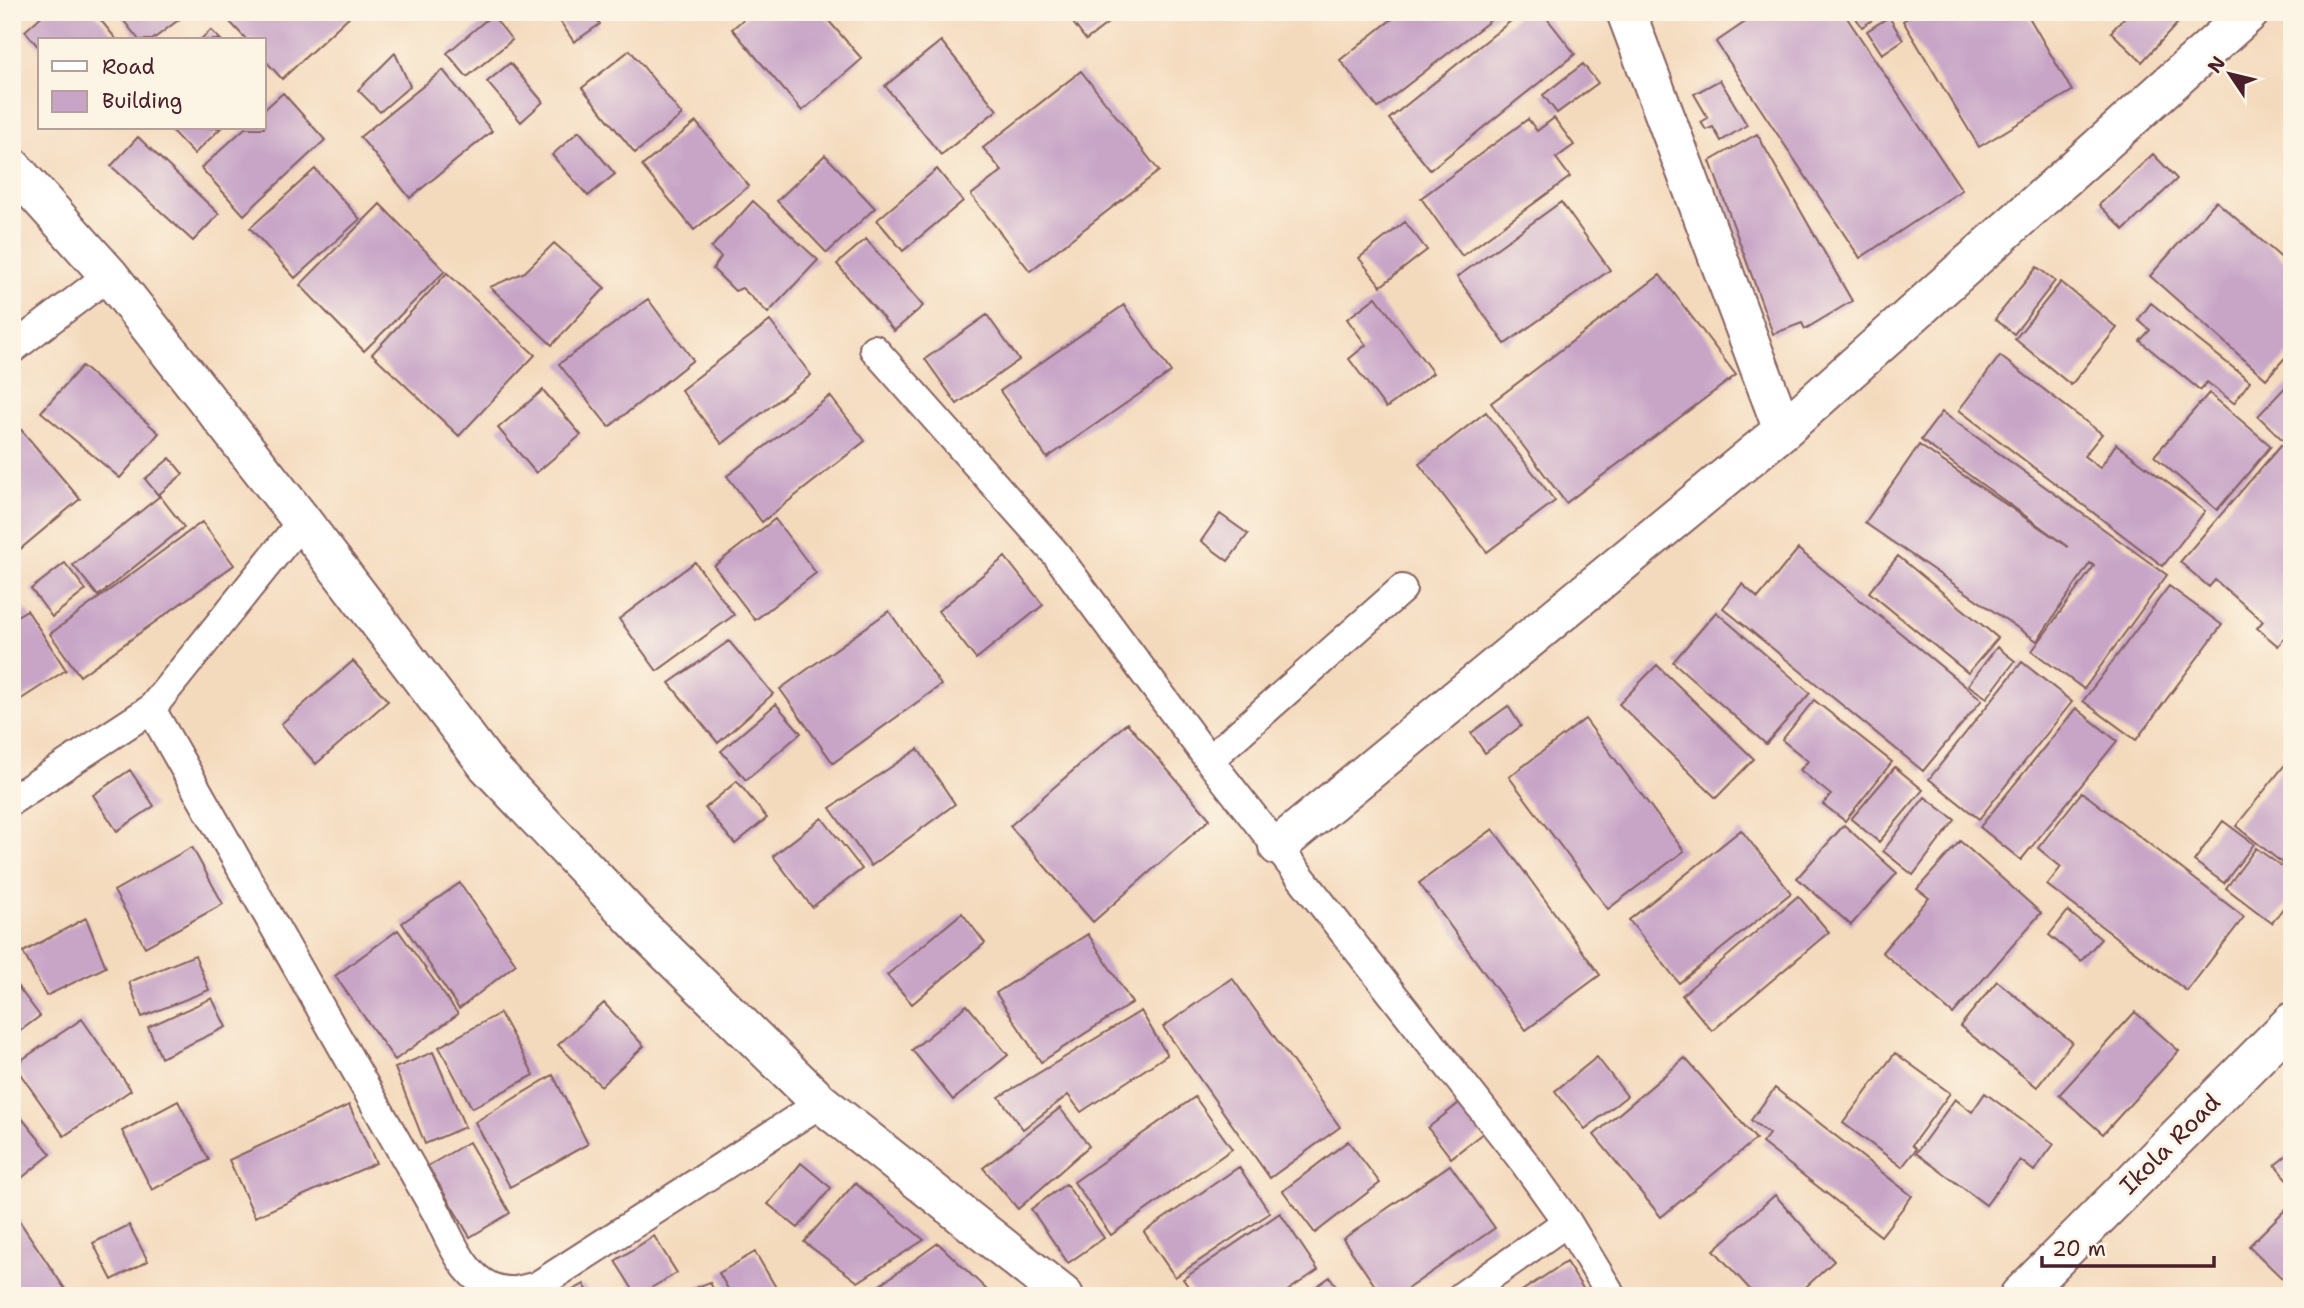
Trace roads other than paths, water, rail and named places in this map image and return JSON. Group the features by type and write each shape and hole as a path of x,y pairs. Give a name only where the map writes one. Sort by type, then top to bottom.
{"street":[{"path":"1626,12 1783,430"},
{"path":"1278,846 1783,430 2250,12"},
{"path":"12,167 109,275 302,521 488,766 648,934 821,1103 1064,1296"},
{"name":"Ikola Road","path":"2019,1296 2292,1022"}],"lane":[{"path":"12,349 109,275"},
{"path":"874,349 1056,554 1209,760 1524,1162 1567,1222 1612,1296"},
{"path":"12,800 151,709 302,521"},
{"path":"1209,760 1402,589"},
{"path":"151,709 438,1215 459,1259 481,1282 509,1292 537,1286 821,1103"},
{"path":"1462,1296 1567,1222"}]}
